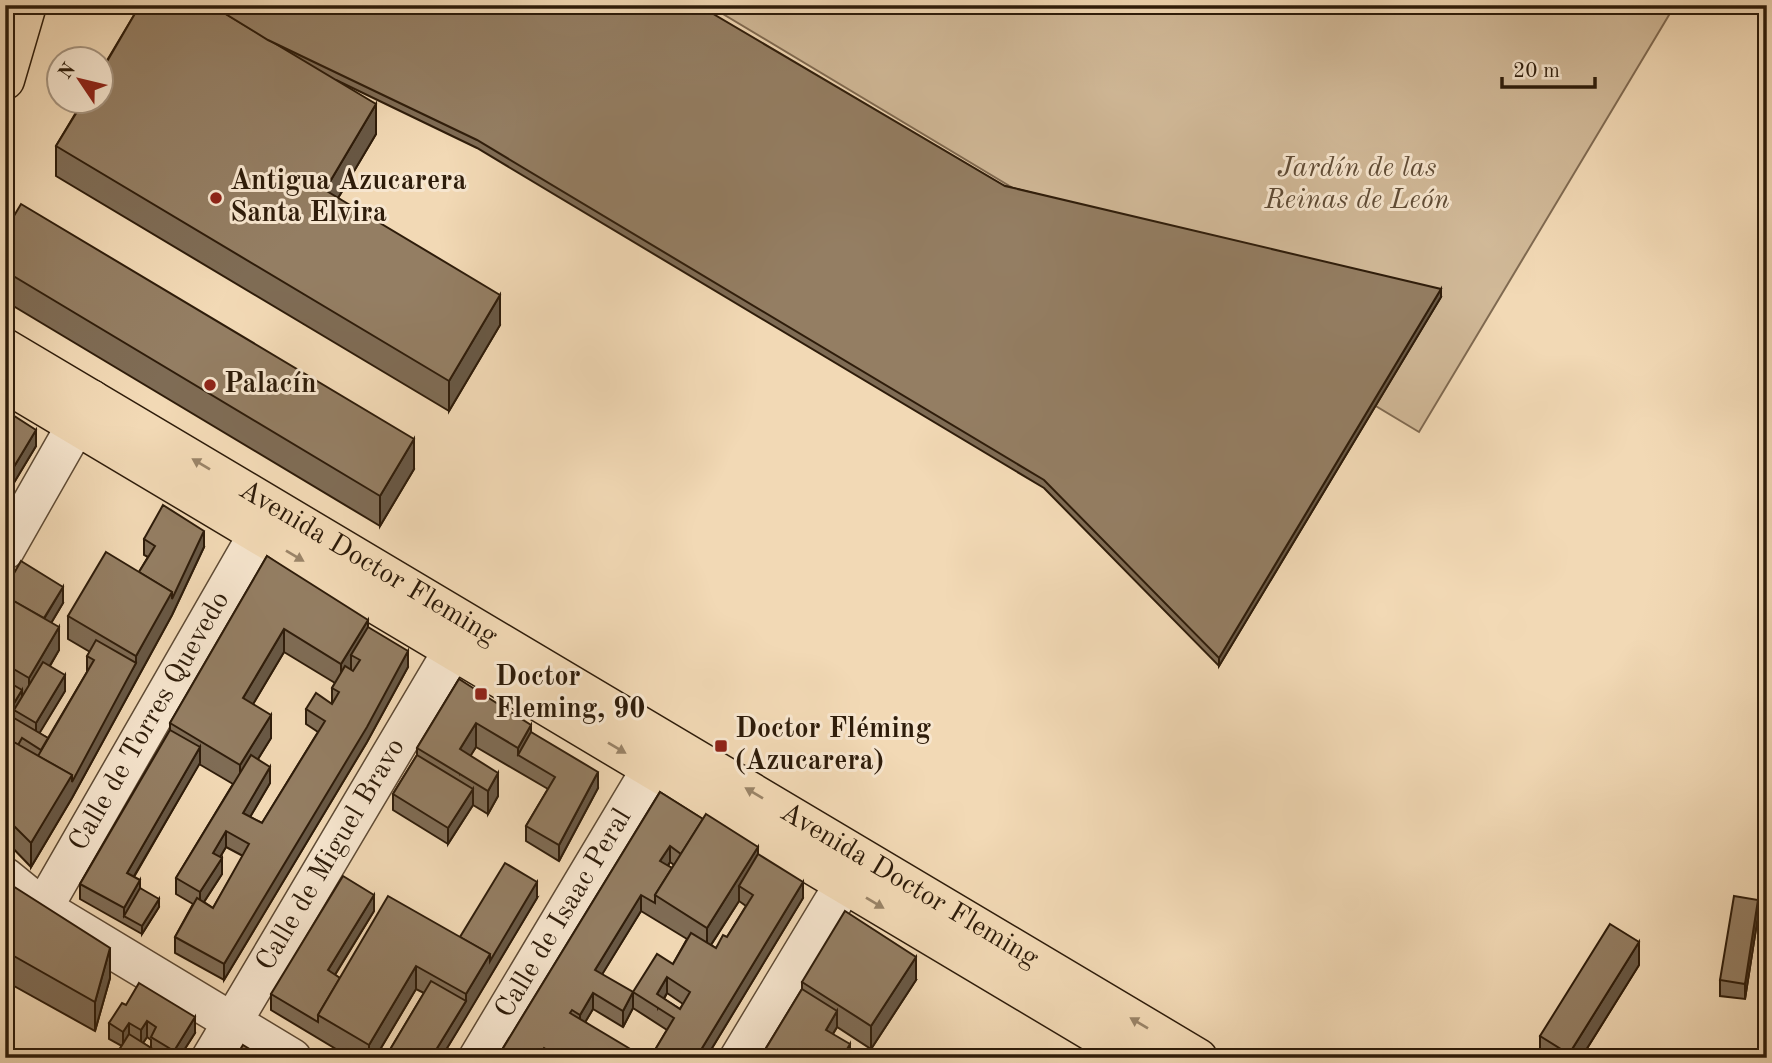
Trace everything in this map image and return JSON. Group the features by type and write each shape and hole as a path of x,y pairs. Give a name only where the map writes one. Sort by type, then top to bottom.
{"main road":[{"path":"5,80 27,5"},
{"name":"Avenida Doctor Fleming","path":"5,348 84,412 258,534 1136,1058"},
{"name":"Avenida Doctor Fleming","path":"5,383 84,412 1198,1058"}],"street":[{"path":"5,550 84,412"},
{"name":"Calle de Torres Quevedo","path":"43,908 258,534"},
{"name":"Calle de Miguel Bravo","path":"211,1058 453,650"},
{"name":"Calle de Isaac Peral","path":"478,1058 651,769"},
{"path":"5,877 43,908 292,1058"},
{"path":"739,1058 844,884"}],"green space":[{"name":"Jardín de las Reinas de León","path":"708,5 1675,5 1419,432"}],"building":[{"name":"Antigua Azucarera Santa Elvira","path":"140,5 211,5 376,104 325,190 500,295 449,381 56,146 74,116 116,116 116,46"},
{"path":"211,5 698,5 1005,186 1441,289 1219,658 1044,480 477,140 268,40"},
{"path":"21,204 414,439 380,496 5,271 5,231"},
{"path":"5,410 36,430 12,470 5,466"},
{"path":"163,505 204,531 172,599 172,592 139,572 155,546 144,539"},
{"path":"106,552 172,592 136,656 68,616"},
{"path":"267,556 368,620 341,664 284,629 243,698 271,715 240,765 170,723"},
{"path":"21,561 63,587 44,618 5,596 5,589"},
{"path":"5,596 59,627 29,678 5,664"},
{"path":"368,627 408,651 367,727 224,964 175,937 197,898 213,908 249,844 226,831 213,853 222,858 200,892 176,878 251,755 270,767 243,813 262,823 325,721 306,709 316,693 332,704 339,692 332,688 345,666 353,671 360,660 351,655"},
{"path":"96,640 136,663 72,782 72,775 38,756 94,660 87,656"},
{"path":"43,662 65,675 36,723 14,710"},
{"path":"459,679 531,725 518,748 476,723 460,749 498,773 488,791 417,748"},
{"path":"5,680 22,690 5,718"},
{"path":"14,718 48,738 41,750 22,738 18,745 5,737"},
{"path":"170,730 200,747 127,873 140,880 124,908 80,884"},
{"path":"531,732 598,772 559,845 526,826 555,777 518,755"},
{"path":"5,737 72,775 31,843 5,817"},
{"path":"417,755 473,789 448,828 393,794"},
{"path":"660,792 703,819 681,854 670,846 660,861 672,868 655,895 655,903 641,895 595,970 633,992 623,1011 593,993 580,1015 572,1010 570,1013 632,1050 627,1058 561,1058 544,1048 538,1058 497,1058"},
{"path":"706,814 758,847 707,928 655,895"},
{"path":"758,854 803,882 696,1058 657,1058 652,1055 674,1018 633,992 657,954 673,964 691,933 716,948 723,935 727,937 753,895 739,886","holes":["667,977 690,992 680,1009 657,994"]},
{"path":"505,863 537,882 490,961 490,954 460,937"},
{"path":"343,876 374,895 328,970 340,978 318,1015 318,1022 271,994"},
{"path":"5,881 110,948 95,1002 5,951"},
{"path":"140,888 159,899 142,926 124,916"},
{"path":"388,896 490,954 466,994 416,966 369,1045 318,1015"},
{"path":"1734,896 1758,900 1745,984 1720,980"},
{"path":"845,911 916,957 871,1026 802,982"},
{"path":"1610,924 1639,942 1569,1054 1540,1036"},
{"path":"431,981 466,1001 431,1058 385,1058"},
{"path":"139,983 195,1017 174,1051 151,1037 156,1027 147,1021 141,1030 129,1023 123,1032 109,1023 122,1003 126,1005"},
{"path":"802,989 837,1011 826,1030 850,1044 842,1058 760,1058"},
{"path":"129,1034 167,1058 114,1058"},
{"path":"243,1045 264,1058 235,1058"}],"place":[{"name":"Antigua Azucarera Santa Elvira","path":"216,198"},
{"name":"Palacín","path":"210,385"},
{"name":"Doctor Fleming, 90","path":"481,694"},
{"name":"Doctor Fléming (Azucarera)","path":"721,746"}]}
